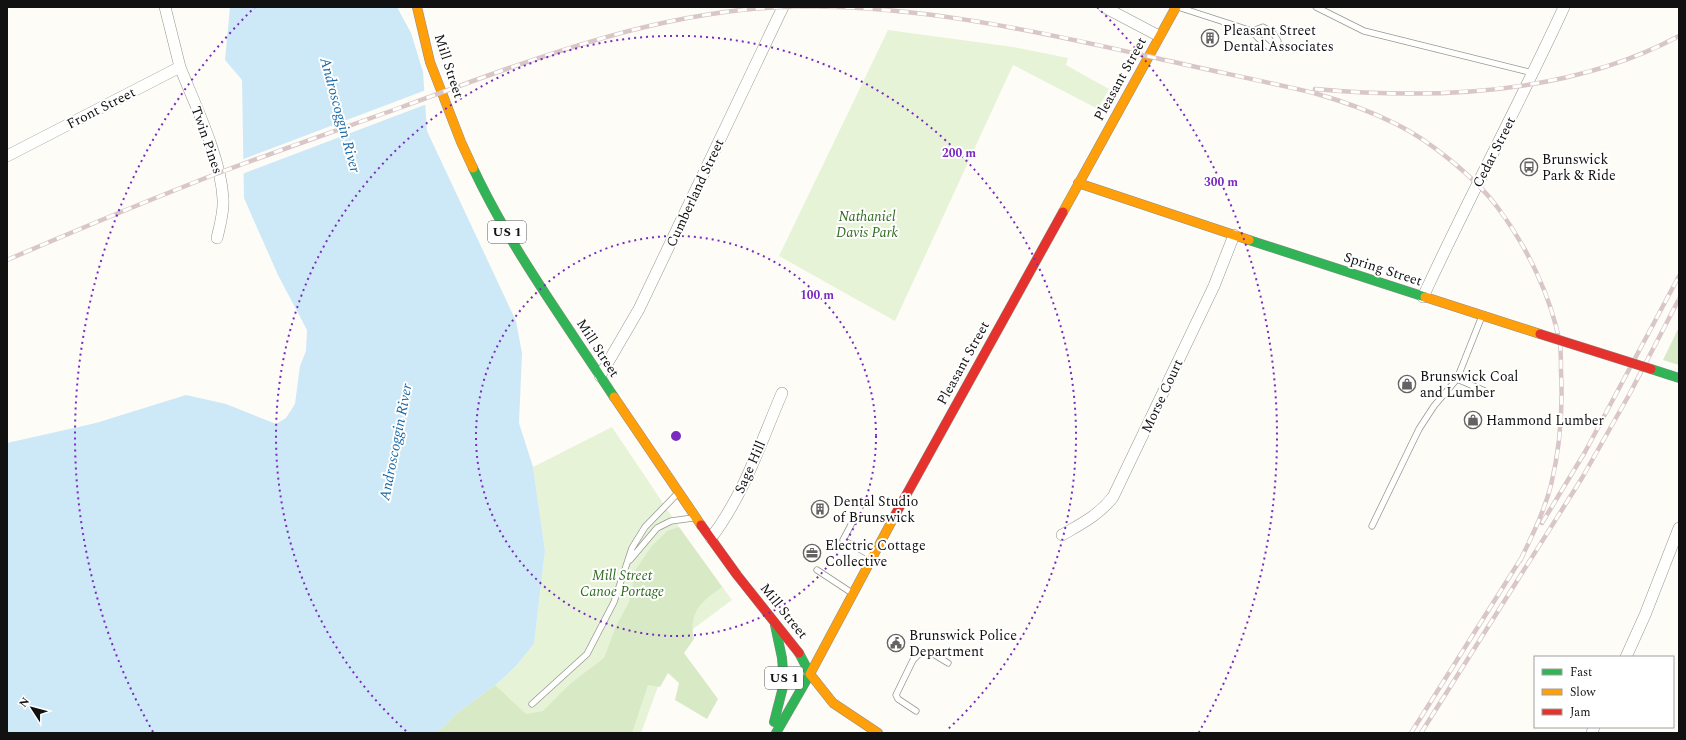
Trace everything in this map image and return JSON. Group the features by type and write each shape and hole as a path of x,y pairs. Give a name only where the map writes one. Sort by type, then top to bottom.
{"main road":[{"name":"Mill Street","path":"417,7 435,76 461,142 473,168 522,258 678,493 737,575 796,647 810,674 833,703 878,733"},
{"name":"Pleasant Street","path":"776,733 810,674 872,556 1159,36 1177,7"},
{"name":"Spring Street","path":"1078,183 1482,316 1679,378"},
{"name":"US 1","path":"771,733 784,683 782,658 774,622"}],"street":[{"path":"165,7 180,67"},
{"name":"Cumberland Street","path":"600,376 640,309 784,7"},
{"path":"1104,7 1159,36"},
{"name":"Cedar Street","path":"1424,297 1464,210 1534,73 1564,7"},
{"name":"Front Street","path":"8,152 180,67"},
{"name":"Twin Pines","path":"180,67 219,170 223,204 217,238"},
{"name":"Morse Court","path":"1062,535 1095,516 1105,508 1113,497 1214,286 1234,235"},
{"name":"Sage Hill","path":"711,538 728,515 737,497 782,393"},
{"path":"1626,656 1645,615 1679,528"}],"lane":[{"path":"1177,7 1252,31"},
{"path":"1316,7 1364,31 1534,73"},
{"path":"1372,526 1419,429 1434,406 1457,379 1482,316"},
{"path":"1457,379 1485,391"},
{"path":"532,704 587,654 614,602 632,548 645,528 678,493"},
{"path":"626,565 657,528 671,521 697,518"},
{"path":"853,521 843,540 872,556"},
{"path":"817,570 852,594"},
{"path":"916,711 898,699 896,695 913,660 919,654 930,652 948,664"}],"green space":[{"name":"Nathaniel Davis Park","path":"888,30 1013,47 1068,58 1066,65 1109,89 1098,109 1013,65 895,321 779,256"},
{"path":"1679,327 1679,365 1663,360"},
{"name":"Mill Street Canoe Portage","path":"612,427 679,527 732,600 674,643 641,733 433,733 441,729 456,714 499,682 516,666 534,644 545,551 533,467"},
{"path":"679,527 722,587 708,597 698,608 693,621 694,639 684,653 718,699 707,719 675,700 679,683 668,673 660,687 648,685 632,733 433,733 441,729 456,714 495,685 526,714 543,711 571,683 604,658 616,626 629,602 636,569 651,547 667,531"}],"water":[{"name":"Androscoggin River","path":"230,7 397,7 411,33 423,72 427,131 516,321 522,353 519,423 533,467 545,551 534,644 516,666 499,682 456,714 441,729 433,733 7,733 7,443 96,423 186,395 226,404 276,424 286,418 295,404 300,366 306,351 307,330 278,275 244,198 242,80 225,60"}],"pier":[{"path":"426,90 427,104 242,174 241,160"}],"railway":[{"path":"7,260 203,179 495,73 589,42 685,18 734,11 783,7 875,9 966,20 1057,36 1314,93 1335,99 1376,115 1409,131 1437,150 1465,172 1489,196 1509,223 1528,256 1551,308 1560,344 1562,386 1561,414 1559,443 1554,471 1548,495 1541,514 1520,561"},
{"path":"1315,89 1407,94 1501,88 1548,81 1593,70 1637,55 1679,36"},
{"path":"1542,523 1585,452 1679,276"},
{"path":"1421,733 1582,478 1629,395 1679,299"},
{"path":"1411,733 1522,557"}],"traffic: fast":[{"path":"473,168 521,256 614,397"},
{"path":"1249,240 1425,297"},
{"path":"1651,369 1679,378"},
{"path":"774,722 784,683 782,658 775,625"},
{"path":"776,733 810,674 799,653"}],"traffic: slow":[{"path":"417,7 430,62 461,142 473,168"},
{"path":"1063,212 1176,7"},
{"path":"1078,183 1249,240"},
{"path":"1425,297 1540,334"},
{"path":"614,397 701,525"},
{"path":"878,733 833,703 810,674 894,517"}],"traffic: jam":[{"path":"894,517 1063,212"},
{"path":"1540,334 1651,369"},
{"path":"701,525 737,575 799,653"}],"place":[{"name":"Pleasant Street Dental Associates","path":"1210,38"},
{"name":"Brunswick Park & Ride","path":"1529,167"},
{"name":"Brunswick Coal and Lumber","path":"1407,384"},
{"name":"Hammond Lumber","path":"1473,420"},
{"name":"Dental Studio of Brunswick","path":"820,509"},
{"name":"Electric Cottage Collective","path":"812,553"},
{"name":"Brunswick Police Department","path":"896,643"}]}
